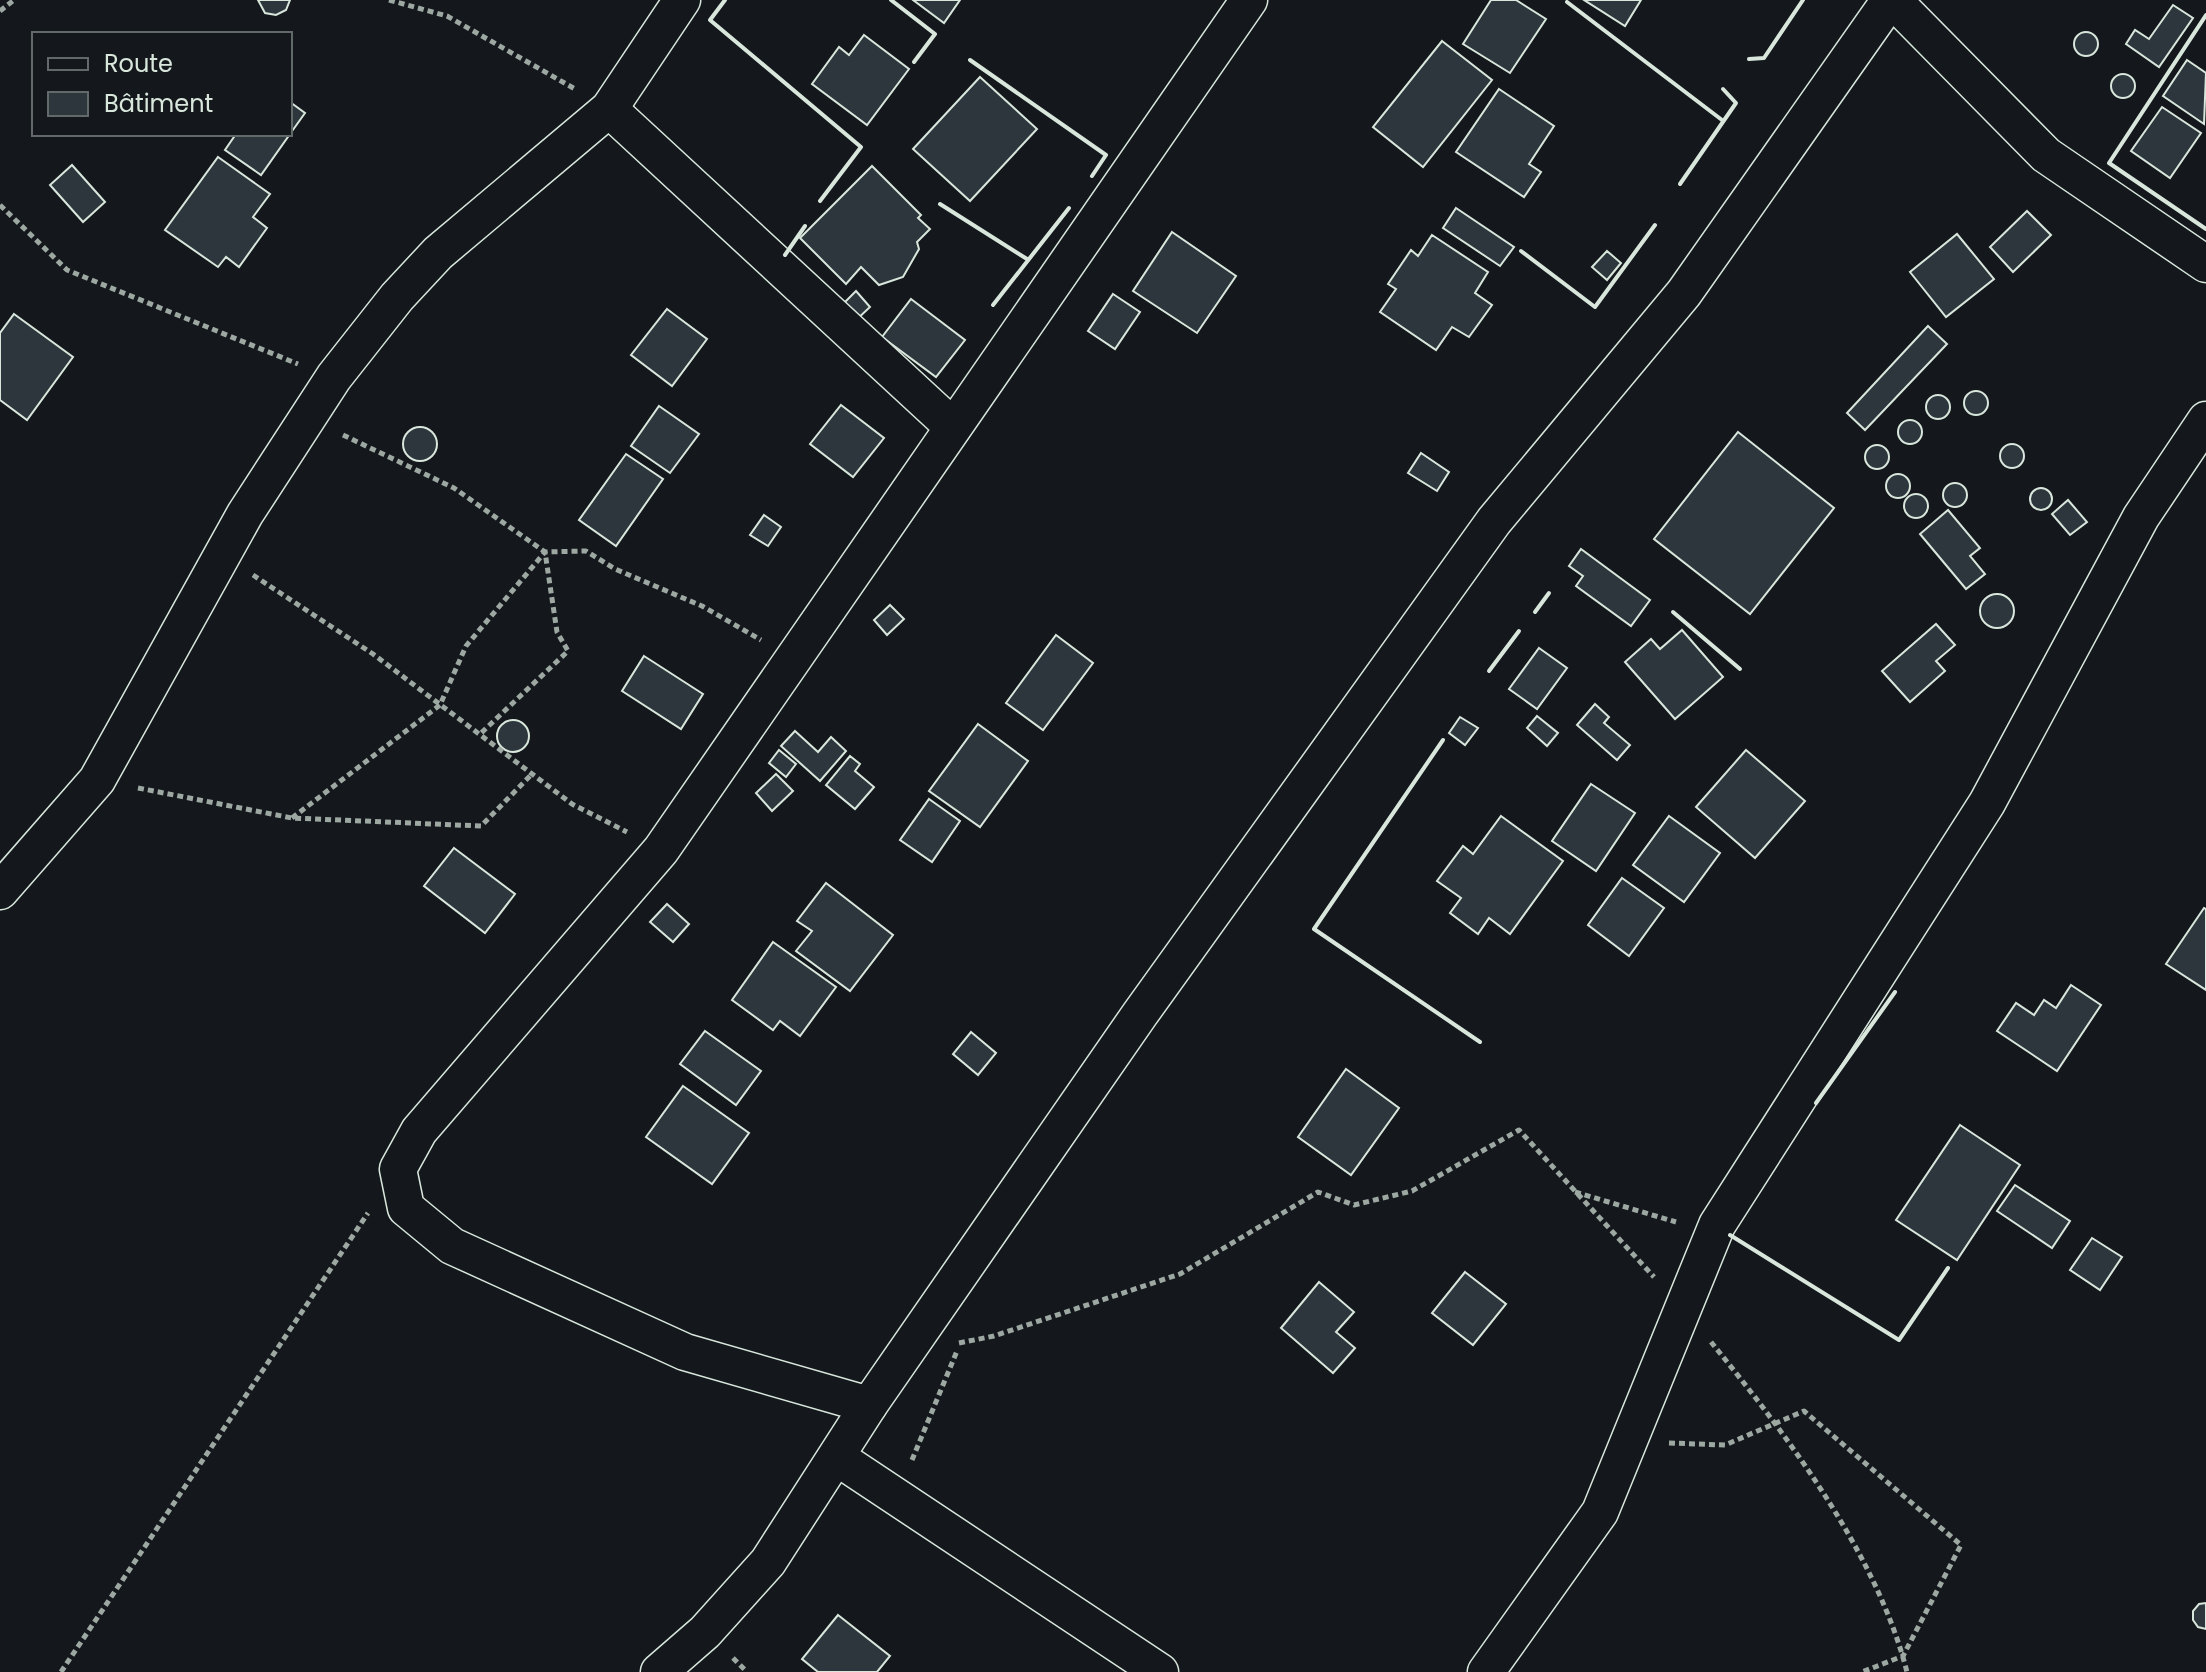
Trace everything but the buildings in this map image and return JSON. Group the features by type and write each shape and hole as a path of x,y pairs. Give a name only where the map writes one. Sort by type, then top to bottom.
{"street":[{"path":"0,891 97,780 222,555 334,377 397,297 438,253 609,109 682,0"},
{"path":"869,1405 685,1352 452,1246 406,1208 398,1169 419,1131 661,850 1249,0"},
{"path":"659,1672 705,1632 768,1562 838,1458 869,1405 1140,1014 1494,521 1684,293 1892,0 2046,155 2206,264"},
{"path":"609,109 953,427"},
{"path":"1486,1672 1600,1512 1714,1233 1987,803 2141,517 2206,420"},
{"path":"838,1458 1160,1672"}],"path":[{"path":"0,11 14,0"},
{"path":"389,0 447,16 609,109"},
{"path":"0,205 67,270 195,325 334,377"},
{"path":"310,418 454,488 545,552 586,551 615,569 702,606 793,658"},
{"path":"292,818 440,705 466,646 545,552"},
{"path":"479,735 568,651 557,632 545,552"},
{"path":"222,555 373,654 572,804 661,850"},
{"path":"97,780 292,818 481,826 532,774"},
{"path":"947,1351 960,1342 994,1336 1180,1274 1318,1192 1354,1205 1412,1191 1519,1130 1683,1308 1777,1423 1866,1566 1907,1672"},
{"path":"61,1672 398,1169"},
{"path":"1574,1192 1714,1233"},
{"path":"894,1496 960,1342"},
{"path":"1628,1442 1725,1445 1804,1411 1961,1545 1903,1656 1862,1672"}],"wall":[{"path":"725,0 710,20 861,147 820,201"},
{"path":"891,0 935,34 914,62"},
{"path":"1749,59 1764,58 1803,0"},
{"path":"1567,2 1722,120"},
{"path":"2206,15 2109,163 2206,229"},
{"path":"970,60 1106,155 1092,176"},
{"path":"1680,184 1736,103 1723,89"},
{"path":"940,204 1027,259"},
{"path":"993,305 1069,208"},
{"path":"1521,251 1595,307 1655,225"},
{"path":"785,255 805,226"},
{"path":"1535,612 1549,593"},
{"path":"1673,612 1740,669"},
{"path":"1489,671 1519,631"},
{"path":"1443,740 1314,929 1480,1042"},
{"path":"1816,1103 1895,992"},
{"path":"1730,1235 1899,1340 1948,1268"}]}
